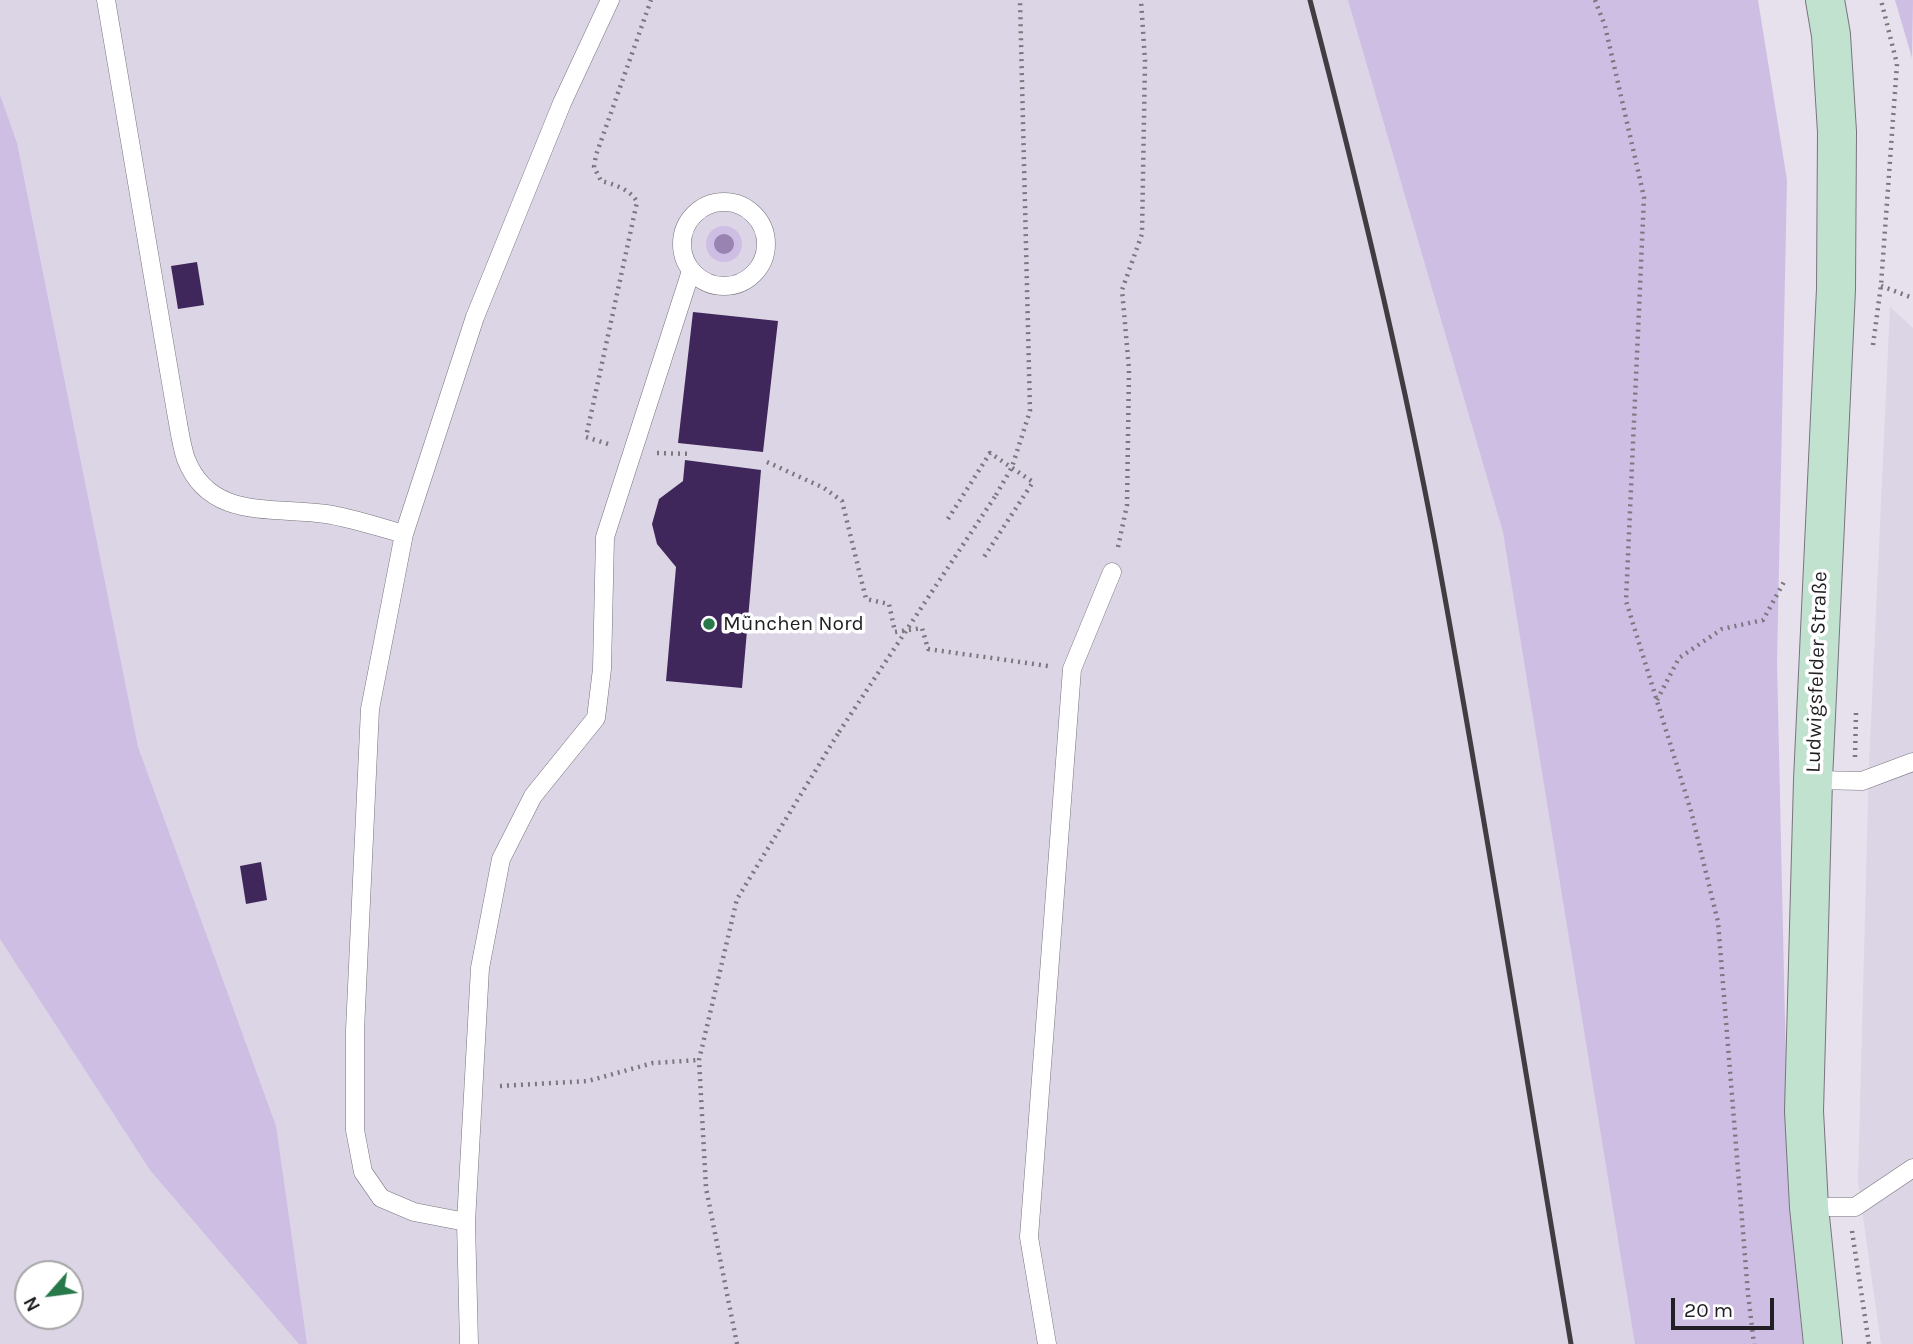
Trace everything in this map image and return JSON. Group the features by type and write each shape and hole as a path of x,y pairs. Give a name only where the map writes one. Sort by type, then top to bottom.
{"street":[{"name":"Ludwigsfelder Straße","path":"1823,1344 1809,1207 1804,1050 1823,540 1836,289 1837,132 1831,35 1825,0"}],"lane":[{"path":"106,0 176,412 186,459 191,468 208,491 224,502 254,508 327,514 404,534"},
{"path":"466,1222 414,1212 381,1198 363,1171 355,1130 355,1030 370,709 404,534 475,317 562,103 610,0"},
{"path":"469,1344 466,1222 481,968 501,859 533,796 596,718 602,668 605,537 691,271 684,259 684,232 689,220 699,210 724,202 749,210 759,221 765,234 766,248 763,262 755,274 730,286 715,286 691,271"},
{"path":"1047,1344 1029,1237 1072,669 1112,572"},
{"path":"1813,780 1862,780 1913,762"},
{"path":"1809,1207 1856,1207 1913,1168"}],"path":[{"path":"651,0 594,167 601,181 624,189 635,197 637,202 586,437 631,452 692,454"},
{"path":"737,1344 706,1188 699,1060 737,899 839,732 996,495 1012,467 1030,411 1020,0"},
{"path":"1112,572 1127,505 1129,369 1122,290 1142,234 1145,61 1141,0"},
{"path":"1595,0 1605,26 1644,197 1626,601 1691,811 1718,922 1754,1344"},
{"path":"1881,0 1896,64 1881,285 1913,298"},
{"path":"948,519 990,453 1033,482 984,557"},
{"path":"767,462 824,488 842,501 866,599 889,604 895,632 922,628 928,649 1072,669"},
{"path":"1657,701 1679,658 1723,629 1763,620 1780,585 1804,552 1823,540"},
{"path":"1854,780 1856,713"},
{"path":"474,1087 588,1081 653,1063 699,1060"},
{"path":"1849,1209 1870,1344"}],"shaded area":[{"path":"0,0 1425,0 1681,1344 0,1344"},
{"path":"1348,0 1758,0 1787,180 1777,662 1789,1201 1803,1344 1635,1344 1503,532"},
{"path":"1895,0 1913,0 1912,58"},
{"path":"0,95 17,143 138,747 276,1126 307,1344 299,1344 150,1170 0,939"},
{"path":"724,226 737,231 742,244 737,257 724,262 711,257 706,244 711,231"},
{"path":"1890,307 1913,328 1913,1344 1881,1344 1858,1182 1869,764"}],"building":[{"path":"197,262 204,305 178,309 171,266"},
{"path":"693,312 778,321 763,452 678,443"},
{"name":"München Nord","path":"685,460 761,470 742,688 666,681 676,567 657,544 652,524 659,499 683,481"},
{"path":"261,862 267,900 246,904 240,866"}],"railway":[{"path":"1310,0 1345,135 1422,475 1471,743 1571,1344"}],"place":[{"name":"München Nord","path":"709,624"}]}
